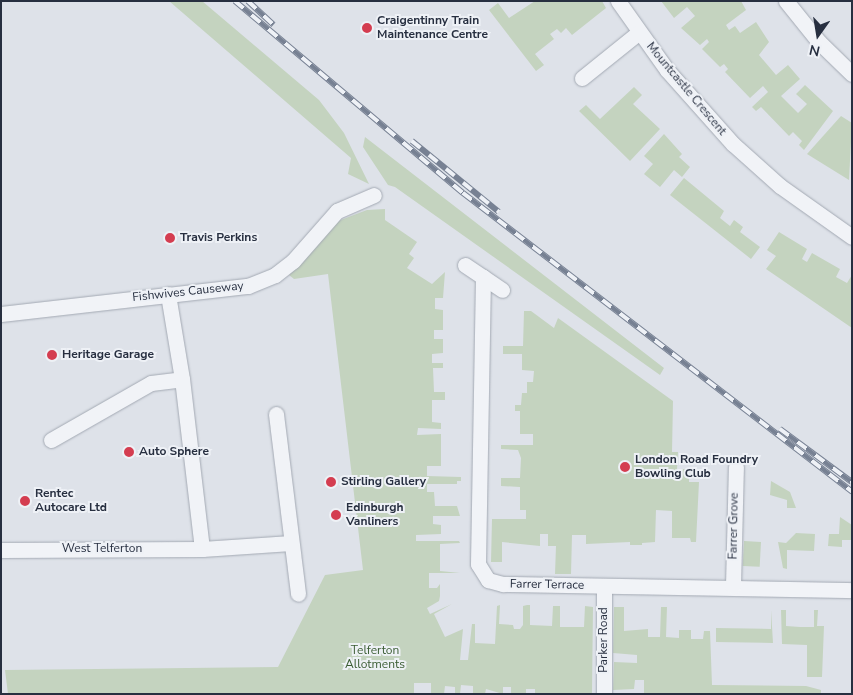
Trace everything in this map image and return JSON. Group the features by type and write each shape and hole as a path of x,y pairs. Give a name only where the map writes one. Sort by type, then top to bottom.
{"street":[{"name":"Mountcastle Crescent","path":"618,1 638,33 696,105 733,144 780,186 852,237"},
{"path":"786,1 819,42 852,74"},
{"name":"Mountcastle Crescent","path":"582,78 638,33"},
{"name":"Fishwives Causeway","path":"1,314 248,286 275,275 309,245 337,211 374,196"},
{"path":"465,265 502,290"},
{"name":"Farrer Terrace","path":"483,277 480,569 488,580 503,584 733,586 852,590"},
{"path":"168,294 182,379 202,548"},
{"path":"51,440 151,383 182,379"},
{"path":"276,414 298,594"},
{"name":"Farrer Grove","path":"733,586 736,466"},
{"name":"West Telferton","path":"1,550 236,549 291,543"},
{"name":"Parker Road","path":"604,586 604,694"}],"green space":[{"path":"169,1 202,1 319,100 344,133 369,184 348,174 351,158"},
{"path":"535,1 602,1 606,8 572,35 566,28 561,33 557,29 550,34 554,39 535,54 544,65 536,71 489,10 498,3 509,18"},
{"path":"661,1 741,1 746,10 726,25 729,30 735,26 740,33 756,22 769,42 759,55 776,75 788,65 800,79 781,96 798,113 807,104 796,94 805,85 833,111 804,150 799,145 802,141 793,132 789,136 761,107 756,111 752,107 768,92 763,86 750,98 725,72 728,69 724,64 720,67 702,49 709,42 707,39 700,45 681,28 695,16 687,7 674,18"},
{"path":"634,87 642,95 633,104 660,129 630,161 579,111 586,105 600,119"},
{"path":"841,116 852,123 849,180 807,154"},
{"path":"664,134 682,154 679,157 690,167 682,177 674,170 660,187 644,174 653,164 644,156"},
{"path":"365,137 664,368 660,375 395,187 388,185 363,147"},
{"path":"684,178 724,211 720,218 730,226 734,220 743,227 740,232 760,247 751,259 670,195"},
{"name":"Telferton Allotments","path":"385,209 385,220 417,242 409,254 414,258 407,268 432,284 445,272 443,298 435,298 435,309 443,310 443,330 434,330 434,339 443,339 443,353 432,354 432,363 443,363 443,368 433,368 434,392 445,392 445,400 432,400 432,422 441,423 441,429 418,428 417,435 441,434 441,466 427,466 427,476 461,477 461,481 457,481 457,484 427,484 427,492 434,492 435,506 457,506 460,516 433,516 433,524 441,525 441,534 416,535 416,541 459,541 460,543 440,544 440,571 460,573 429,573 429,588 437,588 440,584 440,596 439,601 427,608 430,614 452,604 434,614 445,637 463,629 460,660 468,660 472,624 475,624 475,643 495,644 497,606 500,605 499,624 513,625 514,629 520,629 523,625 523,606 530,605 530,625 552,626 553,606 560,606 560,627 584,627 585,606 593,607 592,694 535,694 535,689 526,689 526,694 511,694 511,687 503,687 503,694 486,689 485,694 473,694 473,686 461,685 460,694 455,694 455,687 445,686 444,694 431,694 431,683 414,683 414,694 8,694 5,670 278,667 325,575 363,570 328,274 294,279 289,275 338,221 367,210"},
{"path":"779,232 807,249 802,259 807,262 812,253 840,269 836,277 847,283 852,275 852,328 766,269 776,256 767,250"},
{"path":"524,311 531,311 554,328 558,318 673,401 672,452 678,452 677,469 689,469 689,482 699,482 696,542 691,542 690,538 672,538 672,511 656,510 655,542 642,543 642,545 630,545 630,542 586,544 586,535 572,535 571,574 555,574 556,546 548,546 548,534 540,534 540,546 502,542 502,562 491,562 492,519 526,519 526,510 520,510 520,487 501,486 501,478 520,478 521,458 518,450 501,449 501,445 533,445 533,434 520,434 520,411 515,411 515,405 521,405 522,393 527,393 527,382 533,382 534,371 522,370 522,354 503,354 503,346 523,346"},
{"path":"771,481 790,492 796,508 787,508 787,500 770,495"},
{"path":"840,517 852,525 852,540 842,540 842,547 828,546 829,534 839,534"},
{"path":"796,533 815,534 814,551 787,550 787,569 783,568 778,542 786,543"},
{"path":"744,541 761,542 760,567 743,566"},
{"path":"614,607 624,607 624,631 648,629 648,637 660,637 661,607 667,607 666,637 679,638 679,630 691,630 691,639 703,639 704,631 710,631 712,685 806,686 821,690 821,694 644,694 644,680 635,680 634,689 613,690 614,662 637,663 637,655 613,653"},
{"path":"771,610 773,643 716,642 716,628 771,629"},
{"path":"781,610 786,610 786,626 814,627 814,610 818,610 817,626 824,626 822,677 807,677 807,645 782,644"}],"railway":[{"path":"235,1 463,193 852,492"},
{"path":"248,1 274,25"},
{"path":"412,141 499,212"},
{"path":"780,429 852,482"}],"place":[{"name":"Craigentinny Train Maintenance Centre","path":"367,28"},
{"name":"Travis Perkins","path":"170,238"},
{"name":"Heritage Garage","path":"52,355"},
{"name":"Auto Sphere","path":"129,452"},
{"name":"London Road Foundry Bowling Club","path":"625,467"},
{"name":"Stirling Gallery","path":"331,482"},
{"name":"Rentec Autocare Ltd","path":"25,501"},
{"name":"Edinburgh Vanliners","path":"336,515"}]}
